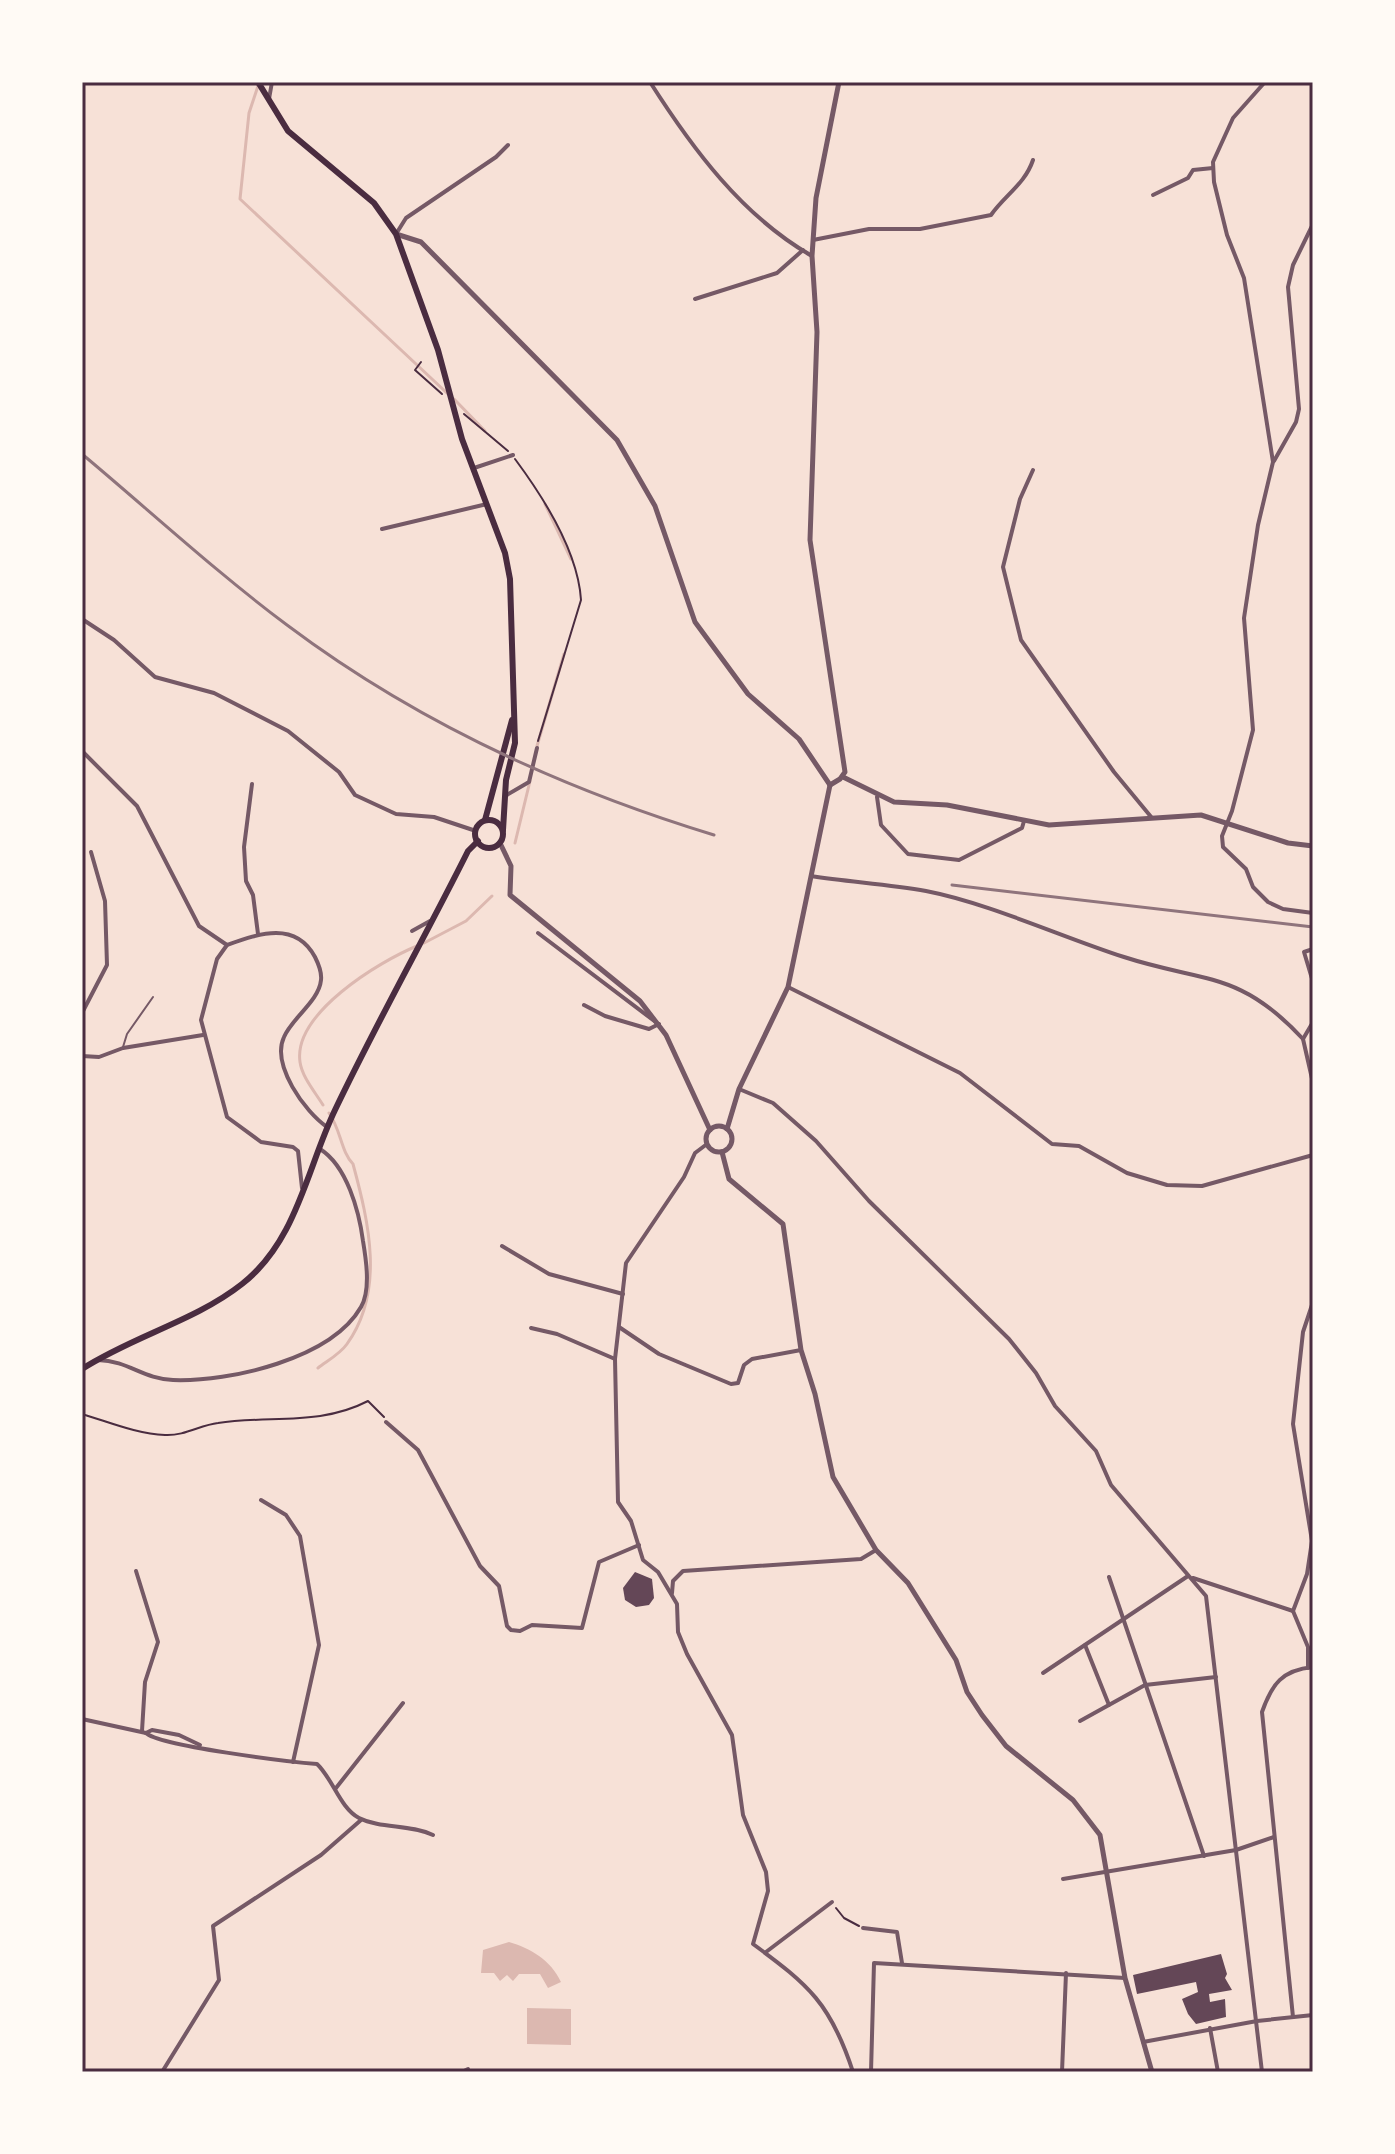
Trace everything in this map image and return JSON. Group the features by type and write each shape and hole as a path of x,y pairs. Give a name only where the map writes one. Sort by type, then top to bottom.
{"main road":[{"path":"258,82 288,131 374,203 396,234 505,553 510,579 514,713 514,754 500,843 488,848 478,841 476,831 485,820 514,713"},
{"path":"485,820 494,821 503,830"},
{"path":"82,1369 209,1306 244,1283 278,1241 303,1192 338,1103 468,851 478,841"}],"street":[{"path":"269,101 272,82"},
{"path":"650,82 682,132 738,200 812,256"},
{"path":"839,82 816,198 813,240 817,332 810,540 843,777"},
{"path":"1265,82 1227,127 1213,168 1227,235 1244,278 1273,462"},
{"path":"508,145 496,157 406,218 396,234 421,242 617,440 655,506 695,622 748,694 799,739 830,785 788,987 739,1089 727,1129 732,1142 722,1152"},
{"path":"813,240 869,229 920,229 991,215 1003,198 1027,178 1033,160"},
{"path":"1153,195 1188,178 1193,170 1213,168"},
{"path":"1313,224 1293,265 1288,287 1299,409 1296,422 1273,462 1258,525 1244,618 1253,730 1222,836 1223,847 1246,869 1253,887 1275,906 1313,913"},
{"path":"695,299 777,273 803,250"},
{"path":"474,468 513,455"},
{"path":"1033,470 1020,499 1003,567 1021,640 1114,772 1152,818"},
{"path":"382,529 487,504"},
{"path":"82,619 114,640 155,677 214,693 288,731 339,772 355,795 396,814 434,817 476,831"},
{"path":"505,796 529,782 537,748"},
{"path":"82,751 137,806 199,926 227,945"},
{"path":"830,785 843,777"},
{"path":"843,777 877,797 894,802 947,805 1024,821 1072,825 1201,815 1288,843 1313,846"},
{"path":"252,784 244,847 246,881 253,895 258,934"},
{"path":"877,797 881,825 908,854 959,860 1022,828 1024,821"},
{"path":"500,843 511,866 508,887 513,899 640,1001 666,1035 710,1130 707,1144 695,1153 684,1177 626,1263 615,1359 618,1502 631,1521 643,1560 658,1572 677,1604 678,1632 687,1654 732,1735 743,1815 766,1872 768,1891 753,1941 799,1979 833,2018 853,2072"},
{"path":"82,1013 107,965 105,901 91,852"},
{"path":"811,876 926,891 1146,964 1199,973 1253,994 1276,1009 1303,1039 1313,1083"},
{"path":"412,931 435,917"},
{"path":"303,1192 298,1151 293,1147 261,1142 227,1117 201,1020 217,959 227,945 273,932 297,937 308,945 321,971 319,987 282,1038 283,1062 290,1083 327,1127"},
{"path":"538,933 638,1012 659,1024"},
{"path":"1313,949 1304,952 1303,957 1313,982"},
{"path":"788,987 960,1073 1052,1144 1079,1146 1140,1177 1167,1185 1202,1186 1313,1155"},
{"path":"584,1005 605,1016 649,1029 659,1024"},
{"path":"1303,1039 1313,1022"},
{"path":"82,1056 99,1057 123,1048 203,1035"},
{"path":"739,1089 773,1103 816,1141 869,1201 1009,1339 1036,1373 1055,1406 1096,1451 1111,1485 1206,1596"},
{"path":"710,1130 719,1126 727,1129"},
{"path":"707,1144 712,1150 722,1152"},
{"path":"95,1360 128,1364 144,1376 200,1378 266,1367 318,1347 344,1330 363,1305 367,1264 357,1205 330,1157 320,1149"},
{"path":"722,1152 729,1179 783,1224 801,1350 815,1394 833,1477 876,1550 908,1583 956,1660 967,1692 982,1715 1006,1746 1073,1800 1100,1835 1125,1978 1152,2072"},
{"path":"502,1246 549,1274 623,1294"},
{"path":"1293,2017 1262,1712 1277,1679 1296,1669 1310,1667 1308,1647 1293,1611 1310,1574 1312,1541 1293,1424 1303,1332 1313,1302"},
{"path":"619,1327 659,1354 731,1384 738,1383 744,1365 752,1359 801,1350"},
{"path":"82,1328 82,1341"},
{"path":"531,1328 557,1334 615,1359"},
{"path":"386,1422 418,1450 480,1566 499,1586 507,1626 511,1630 520,1631 532,1625 582,1628 599,1562 639,1545"},
{"path":"261,1500 286,1515 300,1536 319,1645 293,1762"},
{"path":"671,1593 673,1581 683,1571 861,1559 876,1550"},
{"path":"136,1571 158,1642 145,1682 144,1732"},
{"path":"1043,1673 1190,1576 1293,1611"},
{"path":"1109,1577 1204,1856"},
{"path":"1210,1582 1206,1596 1262,2072"},
{"path":"1085,1645 1109,1705"},
{"path":"1080,1721 1145,1685 1216,1677"},
{"path":"336,1788 403,1703"},
{"path":"82,1719 144,1732 152,1730 179,1735 205,1747"},
{"path":"144,1732 151,1738 178,1745 317,1764 349,1811 361,1820 413,1828 433,1835"},
{"path":"162,2072 219,1980 213,1926 321,1855 361,1820"},
{"path":"1063,1879 1236,1850 1274,1837"},
{"path":"766,1952 832,1902"},
{"path":"863,1928 897,1932 902,1963"},
{"path":"871,2072 874,1963 1125,1978"},
{"path":"1062,2072 1066,1973"},
{"path":"1143,2042 1210,2028 1313,2015"},
{"path":"1210,2028 1218,2072"},
{"path":"462,2072 468,2069"}],"lane":[{"path":"123,1048 127,1034 153,997"}],"path":[{"path":"421,362 415,370 439,391"},
{"path":"459,414 513,455 549,512 580,584 581,600 541,722 537,748"},
{"path":"82,1414 166,1435 190,1433 216,1423 300,1420 344,1413 368,1401 381,1411 386,1422"},
{"path":"832,1902 844,1918 863,1928"}],"shaded area":[{"path":"509,1942 539,1956 552,1967 561,1982 548,1988 540,1974 519,1974 513,1981 507,1975 500,1981 494,1973 481,1973 483,1950"},
{"path":"527,2008 571,2009 571,2045 527,2044"}],"building":[{"path":"635,1572 652,1579 654,1598 649,1605 636,1607 625,1600 623,1588"},
{"path":"1221,1954 1227,1974 1225,1978 1232,1990 1209,1994 1210,2002 1225,1999 1226,2017 1196,2024 1182,1999 1198,1992 1196,1982 1137,1994 1133,1975"}],"waterway":[{"path":"258,86 249,113 240,199 448,394"},
{"path":"454,399 485,431"},
{"path":"545,504 571,559"},
{"path":"537,746 564,654"},
{"path":"515,843 530,781"},
{"path":"424,943 466,921 492,896"},
{"path":"323,1105 306,1079 300,1062 301,1044 310,1026 324,1008 361,977 417,946"},
{"path":"318,1368 347,1344 359,1323 370,1279 368,1233 359,1186 353,1164 329,1113"}],"railway":[{"path":"82,454 261,605 386,692 438,722 545,773 600,796 714,835"},
{"path":"952,885 1313,927"}]}
